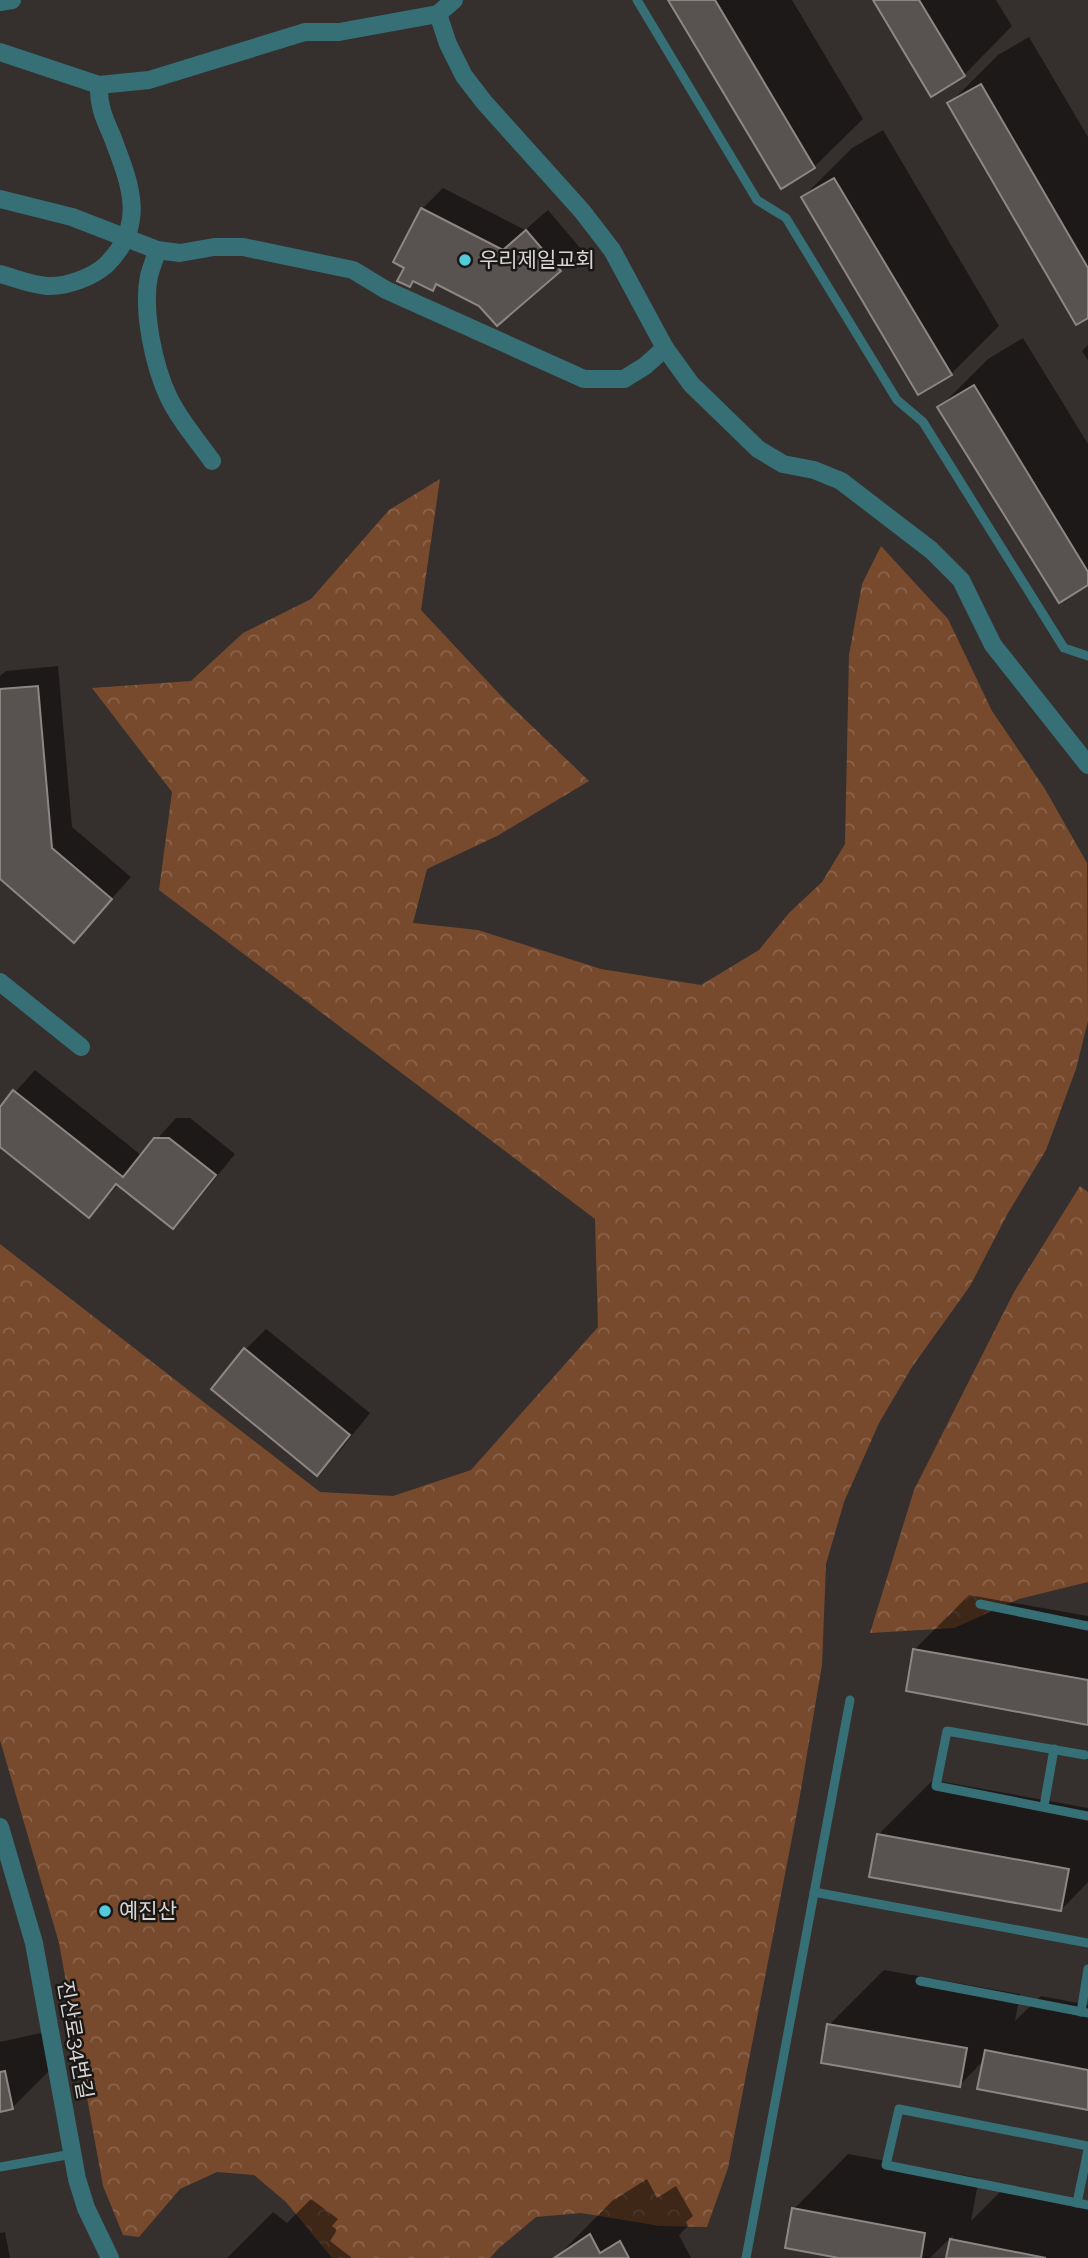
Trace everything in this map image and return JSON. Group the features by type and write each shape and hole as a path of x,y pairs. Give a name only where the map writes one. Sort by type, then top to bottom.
{"street":[{"path":"0,2 12,0"},
{"path":"0,52 99,85 149,80 305,32 339,32 438,14 454,0"},
{"path":"438,14 448,44 464,76 492,112 582,211 612,250 665,348 691,384 758,449 783,464 814,470 841,481 931,550 961,580 993,645 1088,765"},
{"path":"0,274 48,286 76,281 99,272 115,256 127,237 133,212 122,162 98,104 99,85"},
{"path":"0,199 72,217 158,250 180,253 214,247 243,247 353,270 386,290 584,379 624,379 645,366 665,348"},
{"path":"158,250 149,277 147,299 157,362 169,398 212,461"},
{"path":"0,982 81,1047"},
{"name":"진산로34번길","path":"0,1827 34,1943 72,2154 86,2208 110,2258"}],"lane":[{"path":"637,0 757,200 786,218 897,400 923,422 1064,649 1088,656"},
{"path":"980,1604 1088,1626"},
{"path":"746,2258 850,1700"},
{"path":"1085,1755 947,1731 936,1786 1088,1815"},
{"path":"1044,1806 1054,1749"},
{"path":"814,1892 1088,1943"},
{"path":"920,1981 1084,2012 1088,1969"},
{"path":"1077,2203 1088,2148 899,2109 886,2165 1077,2203 1088,2205"},
{"path":"0,2167 72,2154"}],"green space":[{"path":"440,479 421,610 506,701 589,781 497,836 427,869 413,923 478,930 601,969 701,985 759,950 789,913 822,882 845,844 849,655 862,584 881,546 948,619 992,711 1045,789 1087,863 1088,1021 1076,1069 1046,1150 1008,1213 970,1286 912,1367 879,1423 844,1502 826,1564 822,1665 798,1807 728,2168 707,2227 660,2226 581,2213 536,2217 490,2258 332,2258 286,2202 254,2175 217,2172 180,2189 139,2237 123,2235 103,2186 59,1943 0,1740 0,1244 320,1492 393,1496 471,1470 598,1327 595,1219 159,890 172,792 92,688 191,681 243,633 311,599 389,510"},
{"path":"1080,1186 1088,1192 1088,1582 1019,1599 954,1628 870,1633 914,1490 1014,1292"}],"building":[{"path":"668,0 715,0 815,168 781,189"},
{"path":"873,0 919,0 965,76 931,97"},
{"path":"981,84 1088,268 1088,318 1076,325 947,103"},
{"path":"834,178 952,375 918,395 801,197"},
{"path":"421,208 503,250 526,230 561,271 497,326 479,306 436,284 433,291 413,281 410,287 397,281 404,268 393,262"},
{"path":"974,385 1088,572 1088,585 1059,603 937,407"},
{"path":"38,686 52,848 112,899 74,943 0,879 0,689"},
{"path":"13,1090 123,1177 154,1138 169,1138 216,1175 173,1229 116,1184 89,1218 0,1147 0,1107"},
{"path":"244,1348 350,1435 317,1476 211,1389"},
{"path":"913,1649 1088,1680 1088,1725 906,1691"},
{"path":"877,1834 1069,1869 1061,1911 869,1877"},
{"path":"827,2024 967,2048 960,2087 821,2063"},
{"path":"985,2050 1088,2070 1088,2110 977,2089"},
{"path":"5,2071 13,2109 0,2112 0,2072"},
{"path":"792,2208 925,2233 921,2258 839,2258 785,2248"},
{"path":"590,2234 600,2253 620,2241 629,2258 554,2258"},
{"path":"950,2239 1046,2258 946,2258"}],"place":[{"name":"우리제일교회","path":"465,260"},
{"name":"예진산","path":"105,1911"}]}
